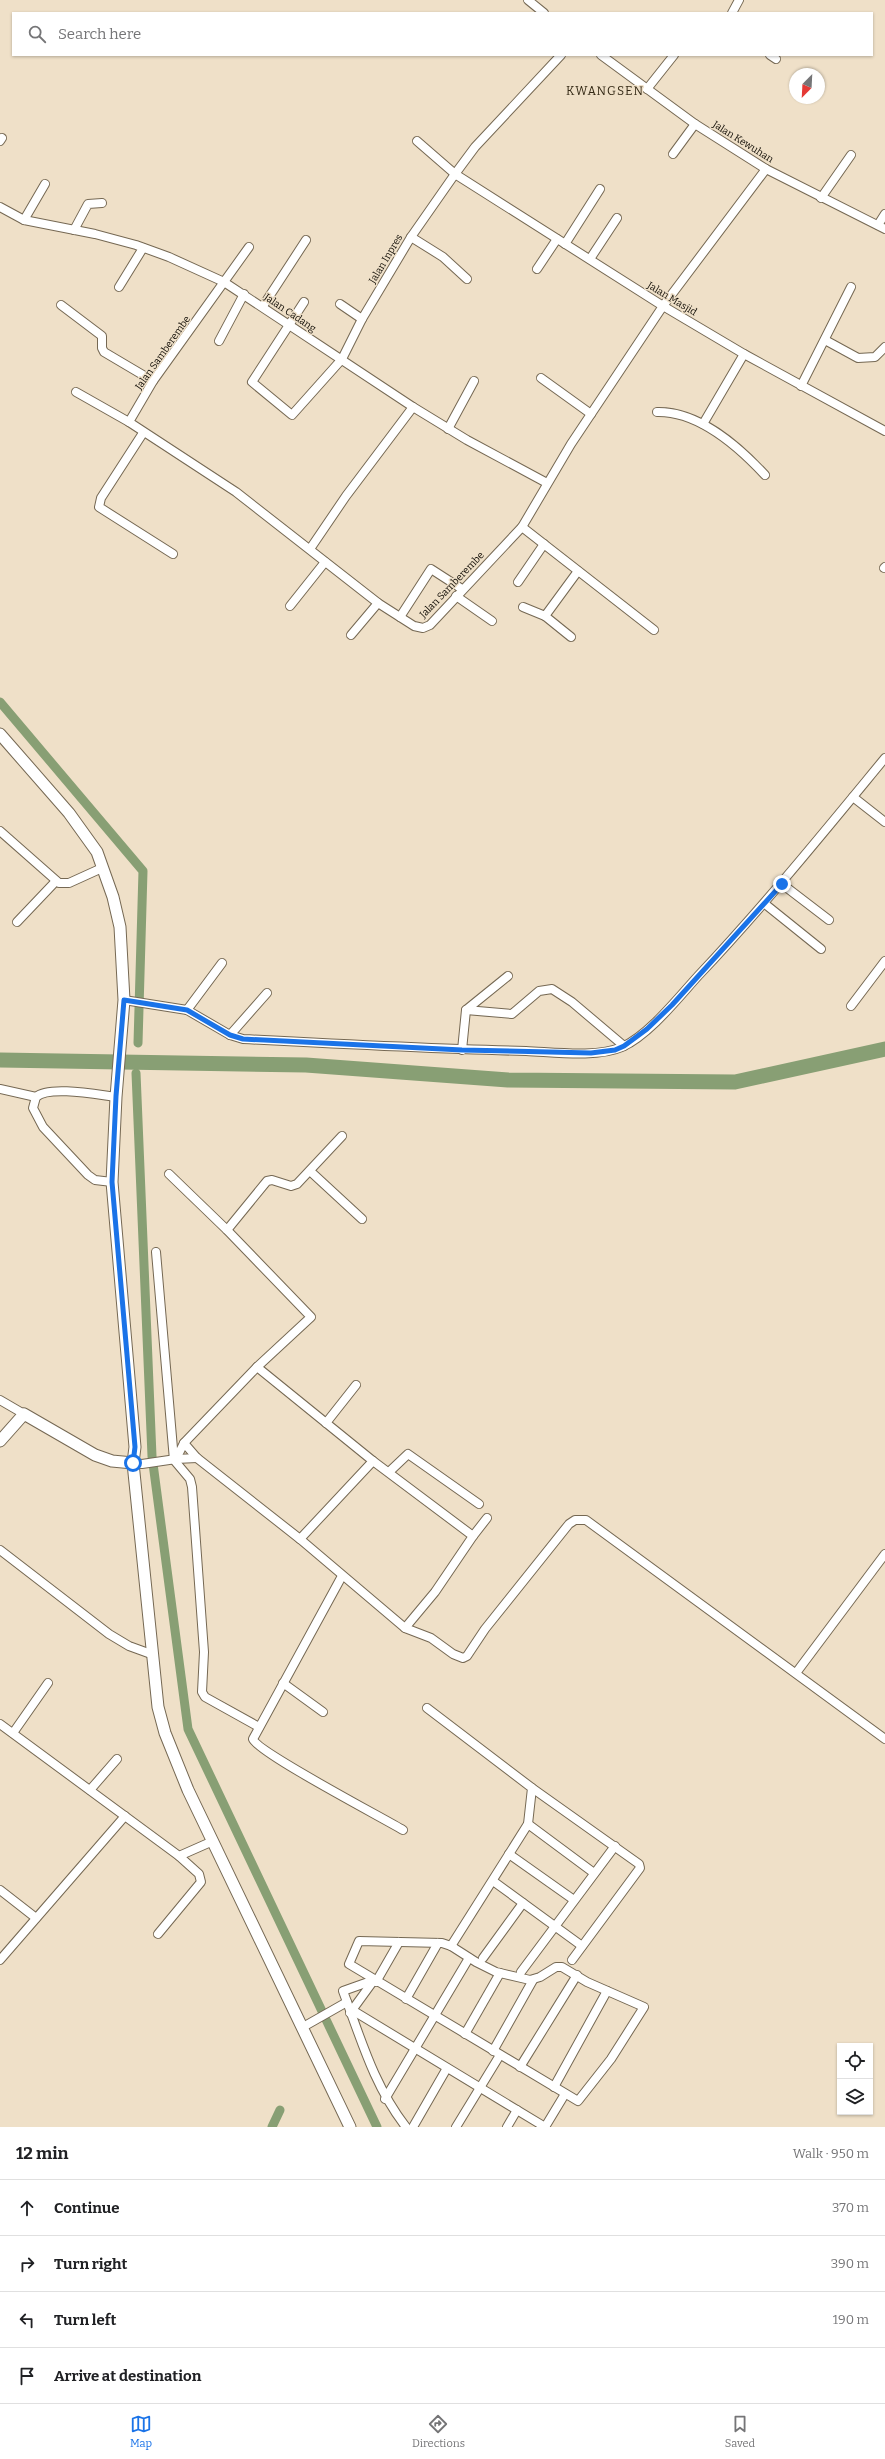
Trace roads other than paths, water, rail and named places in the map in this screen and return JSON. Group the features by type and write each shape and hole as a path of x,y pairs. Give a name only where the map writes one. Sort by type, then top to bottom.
{"street":[{"path":"528,0 543,12"},
{"path":"733,12 739,0"},
{"name":"Jalan Inpres","path":"288,326 252,382 290,414 296,413 342,359 362,319 411,237 475,147 561,56"},
{"name":"Jalan Kewuhan","path":"602,56 695,124 766,169 881,227"},
{"path":"647,89 673,56"},
{"path":"673,154 695,124"},
{"name":"Jalan Masjid","path":"417,142 455,174 663,306 744,354 885,431"},
{"path":"821,198 851,155"},
{"name":"Jalan Samberembe","path":"249,247 153,381 129,422 143,433 236,492 378,603 414,626 427,626 522,527 547,483 591,414 663,306 766,169"},
{"path":"24,220 45,184"},
{"path":"565,244 600,189"},
{"path":"74,230 88,204 102,203"},
{"name":"Jalan Cadang","path":"0,208 24,220 74,230 143,248 169,257 224,282 263,306 288,326 342,359 448,429 547,483"},
{"path":"881,227 885,214"},
{"path":"590,260 617,218"},
{"path":"411,237 443,257 467,280"},
{"path":"536,269 557,239"},
{"path":"263,306 306,240"},
{"path":"119,287 143,248"},
{"path":"801,386 851,287"},
{"path":"219,341 244,294"},
{"path":"288,326 304,302"},
{"path":"340,304 362,319"},
{"path":"61,305 82,323 102,336 102,348 104,352 153,381"},
{"path":"825,340 858,358 875,357 885,347"},
{"path":"703,424 744,354"},
{"path":"542,378 591,414"},
{"path":"448,429 474,381"},
{"path":"76,392 129,422"},
{"path":"310,549 346,496 413,407"},
{"path":"657,412 669,411 703,424 747,455 765,475"},
{"path":"143,433 101,498 99,507 173,554"},
{"path":"522,527 654,630"},
{"path":"518,582 544,544"},
{"path":"290,606 325,562"},
{"path":"400,617 430,569 462,589"},
{"path":"545,616 578,571"},
{"path":"456,596 492,621"},
{"path":"351,635 378,603"},
{"path":"523,607 545,616 571,637"},
{"path":"0,734 84,832 97,852 120,927 128,1001 120,1048 109,1182 135,1447 138,1463 151,1654 158,1706 164,1733 175,1761 213,1841 305,2026 350,2127"},
{"path":"128,1001 151,1003 187,1010 230,1035 243,1039 462,1050 591,1053 615,1050 624,1046 672,1005 765,904 885,758"},
{"path":"853,797 885,822"},
{"path":"0,831 56,881 69,883 102,868"},
{"path":"18,922 56,881"},
{"path":"782,884 829,920"},
{"path":"765,904 821,949"},
{"path":"851,1006 885,961"},
{"path":"187,1010 222,963"},
{"path":"462,1050 466,1010 508,976"},
{"path":"466,1010 512,1014 538,991 552,989 572,1002 624,1046"},
{"path":"230,1035 267,993"},
{"path":"0,1089 36,1097 43,1093 64,1092 116,1096"},
{"path":"36,1097 33,1108 43,1127 88,1175 95,1180 109,1182"},
{"path":"227,1230 267,1181 272,1180 291,1186 297,1184 342,1136"},
{"path":"310,1171 362,1219"},
{"path":"169,1174 227,1230 311,1318 257,1367 184,1443 173,1460"},
{"path":"156,1252 173,1460 190,1479 192,1487 204,1652 203,1695 259,1727"},
{"path":"257,1367 373,1461 473,1536"},
{"path":"326,1423 356,1385"},
{"path":"0,1400 95,1455 112,1461 138,1463 197,1458"},
{"path":"0,1441 24,1414"},
{"path":"184,1443 197,1458 300,1538 342,1576 404,1628 430,1638 453,1654 463,1658 468,1656 485,1629 569,1524 575,1520 586,1520 885,1739"},
{"path":"389,1472 408,1454 479,1504"},
{"path":"300,1538 373,1461"},
{"path":"404,1628 435,1592 487,1518"},
{"path":"0,1550 109,1634 129,1646 151,1654"},
{"path":"796,1673 885,1554"},
{"path":"342,1576 253,1736 257,1745 403,1830"},
{"path":"13,1733 48,1683"},
{"path":"283,1683 323,1712"},
{"path":"426,1708 532,1788 639,1864 640,1868 572,1960"},
{"path":"0,1724 179,1856 199,1874 201,1882 158,1934"},
{"path":"90,1790 117,1759"},
{"path":"451,1946 528,1824 532,1788"},
{"path":"0,1960 125,1816"},
{"path":"528,1824 594,1872"},
{"path":"179,1856 213,1841"},
{"path":"521,1972 594,1872 615,1846"},
{"path":"509,1854 574,1900"},
{"path":"493,1881 582,1946"},
{"path":"0,1890 36,1918"},
{"path":"483,1958 523,1903"},
{"path":"493,2051 533,1980 558,1966 607,1991 644,2007 611,2059 586,2093 578,2101 406,2000 349,1964 359,1941 438,1943 451,1946 470,1958 500,1973 533,1980"},
{"path":"351,2011 375,1981 398,1942"},
{"path":"406,2000 438,1943"},
{"path":"385,2099 470,1958"},
{"path":"465,2034 500,1973"},
{"path":"520,2067 576,1975"},
{"path":"375,1981 343,1992 344,2003 351,2011 545,2127 566,2094"},
{"path":"554,2087 607,1991"},
{"path":"305,2026 344,2003"},
{"path":"351,2011 385,2099 406,2127"},
{"path":"456,2127 500,2055"},
{"path":"413,2127 447,2068"},
{"path":"507,2127 517,2110"}],"waterway":[{"path":"0,702 143,871 138,1043"},
{"path":"0,1060 306,1065 508,1080 735,1082 885,1049"},
{"path":"136,1073 152,1456 188,1729 377,2127"},
{"path":"272,2127 280,2110"}],"district":[{"name":"KWANGSEN","path":"605,91"}]}
